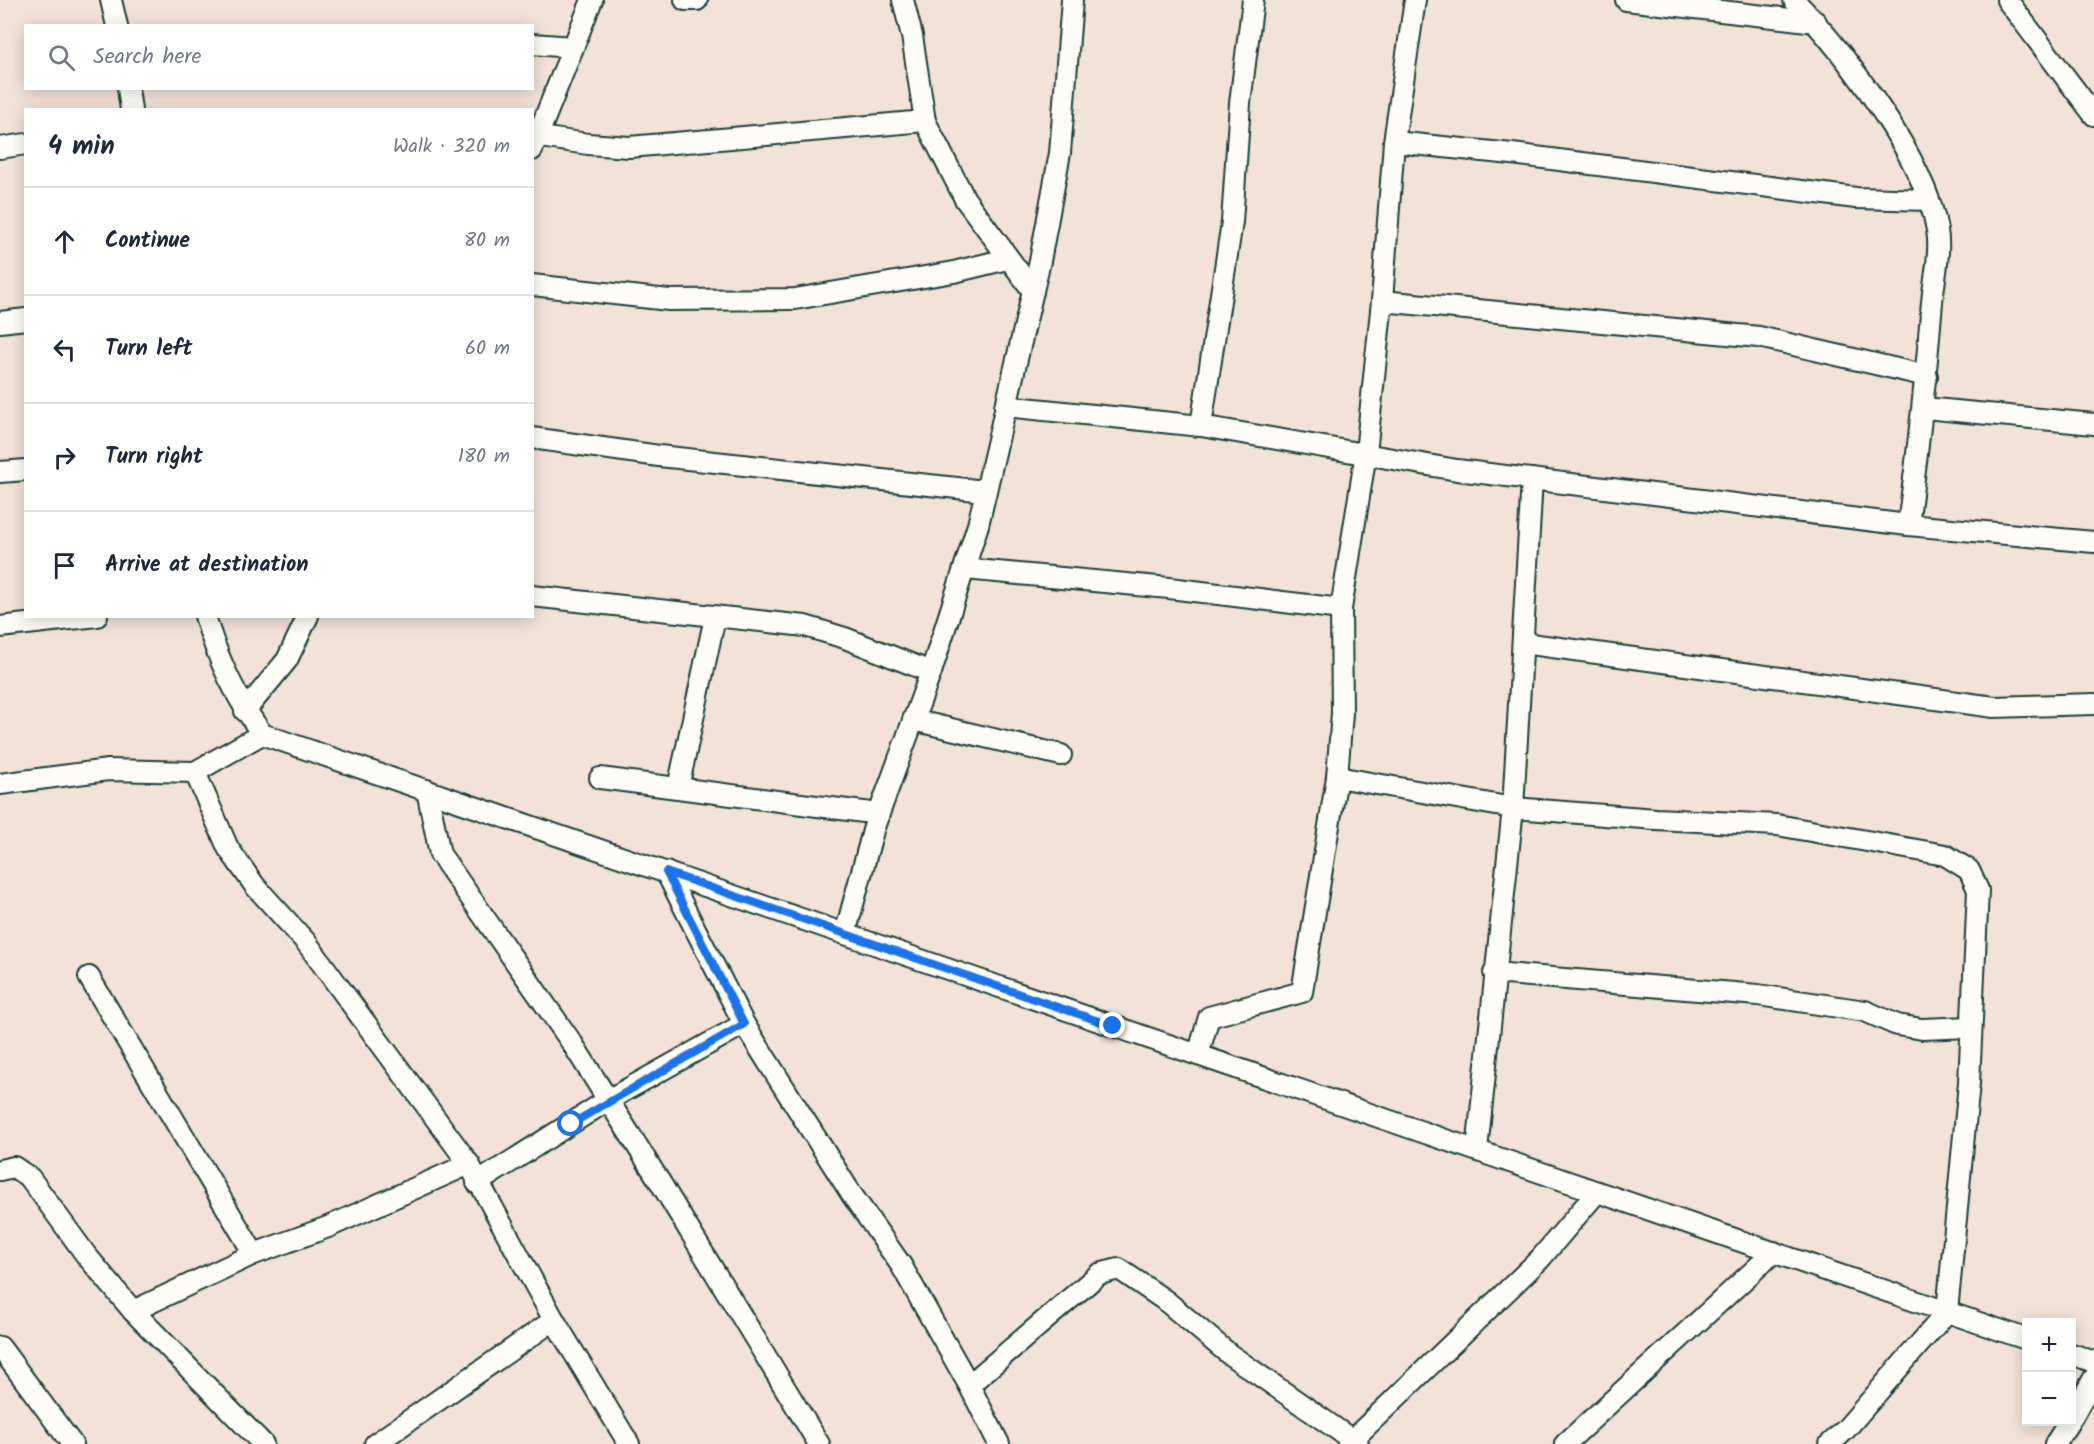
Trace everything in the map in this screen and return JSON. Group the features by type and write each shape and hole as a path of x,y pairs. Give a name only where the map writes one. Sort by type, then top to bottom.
{"street":[{"path":"111,0 117,24"},
{"path":"592,0 536,143 629,147 925,121"},
{"path":"685,0 697,0"},
{"path":"903,0 912,36 925,121 965,199 1007,259 1033,291"},
{"path":"845,934 879,814 931,672 965,569 985,491 1033,291 1060,153 1072,0"},
{"path":"1201,426 1232,222 1240,103 1253,0"},
{"path":"1198,1055 1209,1017 1302,993 1337,777 1342,713 1341,609 1366,453 1382,301 1394,142 1415,0"},
{"path":"1626,0 1816,22"},
{"path":"1794,0 1816,22 1899,135 1929,200 1938,231 1924,408 1908,525"},
{"path":"2007,0 2094,115"},
{"path":"534,44 573,47"},
{"path":"128,90 131,108"},
{"path":"1394,142 1512,154 1856,198 1929,200"},
{"path":"0,148 24,144"},
{"path":"534,285 669,300 795,299 954,272 1007,259"},
{"path":"1382,301 1759,337 1927,376"},
{"path":"0,322 24,319"},
{"path":"1005,406 1201,426 1457,470 1908,525 2094,542"},
{"path":"1924,408 2094,424"},
{"path":"534,438 659,456 985,491"},
{"path":"0,472 24,470"},
{"path":"1477,1150 1494,973 1514,808 1532,479"},
{"path":"965,569 1169,588 1341,609"},
{"path":"534,596 805,626 845,638 931,672"},
{"path":"678,788 715,617"},
{"path":"0,627 79,618"},
{"path":"206,618 213,643 245,711 262,734 2022,1338"},
{"path":"245,711 287,660 307,618"},
{"path":"1522,643 1994,707 2094,704"},
{"path":"913,720 1061,755"},
{"path":"0,784 108,770 195,772 262,734"},
{"path":"195,772 228,848 255,886 306,942 469,1164 477,1183 554,1320 629,1444"},
{"path":"600,777 879,814"},
{"path":"1337,777 1514,808 1656,819 1777,825 1945,855 1970,870 1978,890 1969,1083 1947,1312 1846,1429 1830,1444"},
{"path":"427,790 440,854 608,1100 819,1444"},
{"path":"666,872 744,1024 852,1195 901,1265 969,1385 999,1444"},
{"path":"1494,973 1758,995 1865,1011 1897,1025 1922,1029 1970,1027"},
{"path":"89,977 254,1254"},
{"path":"477,1183 608,1100 744,1024"},
{"path":"133,1311 254,1254 328,1227 469,1164"},
{"path":"0,1170 14,1167 30,1178 86,1255 133,1311 190,1366 263,1444"},
{"path":"969,1385 1099,1274 1119,1269 1166,1301 1229,1354 1353,1443 1540,1259 1597,1192"},
{"path":"1565,1444 1774,1252"},
{"path":"375,1444 554,1320"},
{"path":"0,1347 72,1444"},
{"path":"2076,1355 2094,1362"},
{"path":"2076,1410 2094,1378"},
{"path":"2055,1444 2066,1426"}],"route":[{"path":"571,1124 608,1100 744,1024 666,872 1113,1026"}]}
